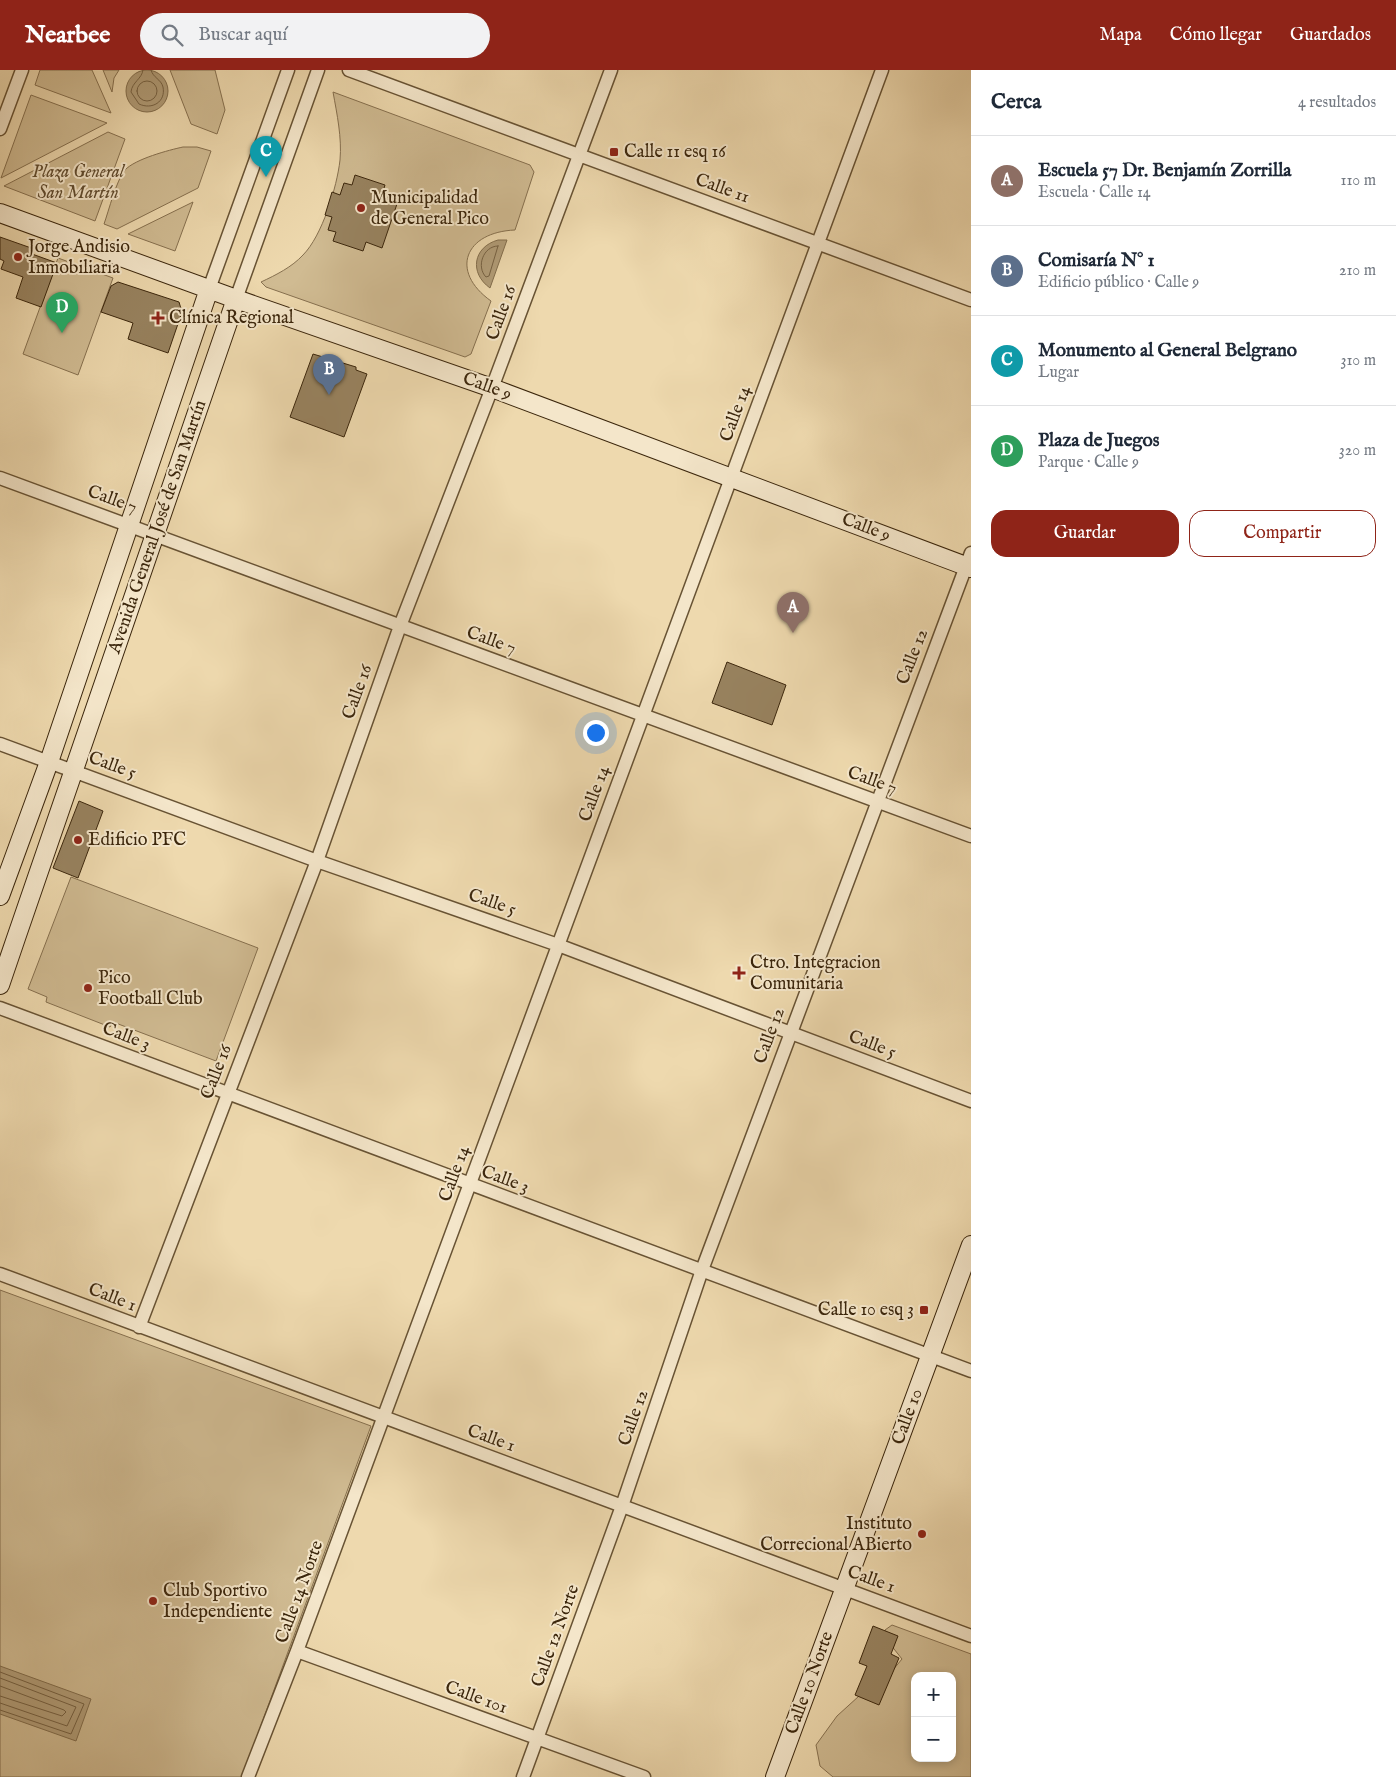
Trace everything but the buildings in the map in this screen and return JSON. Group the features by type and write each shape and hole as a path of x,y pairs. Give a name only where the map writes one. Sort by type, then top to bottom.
{"main road":[{"name":"Calle 9","path":"0,213 236,299 492,388 731,478 969,562"},
{"name":"Avenida General José de San Martín","path":"0,896 49,762 209,289"},
{"name":"Avenida General José de San Martín","path":"0,985 73,770 157,535 236,299"},
{"name":"Calle 10","path":"845,1589 971,1245"},
{"name":"Calle 10 Norte","path":"775,1777 845,1589"}],"street":[{"path":"0,129 22,70"},
{"name":"Avenida General José de San Martín","path":"209,289 288,70"},
{"name":"Avenida General José de San Martín","path":"236,299 318,70"},
{"name":"Calle 11","path":"349,70 971,300"},
{"name":"Calle 16","path":"139,1327 317,861 400,626 492,388 610,70"},
{"name":"Calle 14","path":"383,1418 882,70"},
{"name":"Calle 7","path":"0,478 971,836"},
{"name":"Calle 12","path":"622,1506 702,1270 876,801 969,562"},
{"name":"Calle 5","path":"0,744 317,861 558,945 971,1101"},
{"name":"Calle 3","path":"0,1008 469,1185 971,1371"},
{"name":"Calle 1","path":"0,1274 971,1636"},
{"name":"Calle 14 Norte","path":"248,1777 297,1651 383,1418"},
{"name":"Calle 12 Norte","path":"523,1777 622,1506"},
{"name":"Calle 101","path":"297,1651 644,1777"}],"green space":[{"name":"Plaza General San Martín","path":"40,70 92,70 111,113 35,85"},
{"path":"103,70 119,70 114,78 112,92"},
{"path":"170,70 215,70 225,110 217,134 191,124"},
{"path":"333,92 530,165 534,172 515,230 498,232 484,238 474,245 468,255 467,266 470,278 478,289 491,301 471,354 465,357 266,287 261,282 289,267 303,255 310,247 328,210 336,184 340,160 339,126"},
{"name":"Plaza General San Martín","path":"31,95 107,123 1,178"},
{"name":"Plaza General San Martín","path":"108,132 125,139 95,221 4,186"},
{"name":"Plaza General San Martín","path":"183,147 197,147 211,151 198,188 117,229 104,224 116,188 125,170 136,162"},
{"name":"Plaza General San Martín","path":"193,202 175,251 128,234"},
{"path":"58,258 113,278 78,375 23,354"},
{"path":"71,877 258,948 216,1061 113,1022 110,1027 46,1002 47,997 28,989"},
{"name":"Club Sportivo Independiente","path":"0,1290 371,1426 242,1777 0,1777"},
{"path":"892,1625 971,1654 971,1777 833,1777 820,1766 816,1745 837,1716 859,1696 883,1682 902,1659 886,1639 885,1630"}],"water":[{"path":"143,70 151,70 162,76 168,91 162,106 151,112 143,112 132,106 126,95 126,87 132,76"},
{"path":"498,240 507,240 490,288 479,275 477,261 483,248"},
{"path":"0,1666 91,1699 76,1741 0,1714"}],"place":[{"name":"Calle 11 esq 16","path":"614,152"},
{"name":"Monumento al General Belgrano","path":"266,177"},
{"name":"Municipalidad de General Pico","path":"361,208"},
{"name":"Jorge Andisio Inmobiliaria","path":"18,257"},
{"name":"Clínica Regional","path":"158,318"},
{"name":"Plaza de Juegos","path":"62,333"},
{"name":"Comisaría N° 1","path":"329,395"},
{"name":"Escuela 57 Dr. Benjamín Zorrilla","path":"793,633"},
{"name":"Edificio PFC","path":"78,840"},
{"name":"Ctro. Integracion Comunitaria","path":"739,973"},
{"name":"Pico Football Club","path":"88,988"},
{"name":"Calle 10 esq 3","path":"924,1310"},
{"name":"Instituto Correcional ABierto","path":"922,1534"},
{"name":"Club Sportivo Independiente","path":"153,1601"}]}
